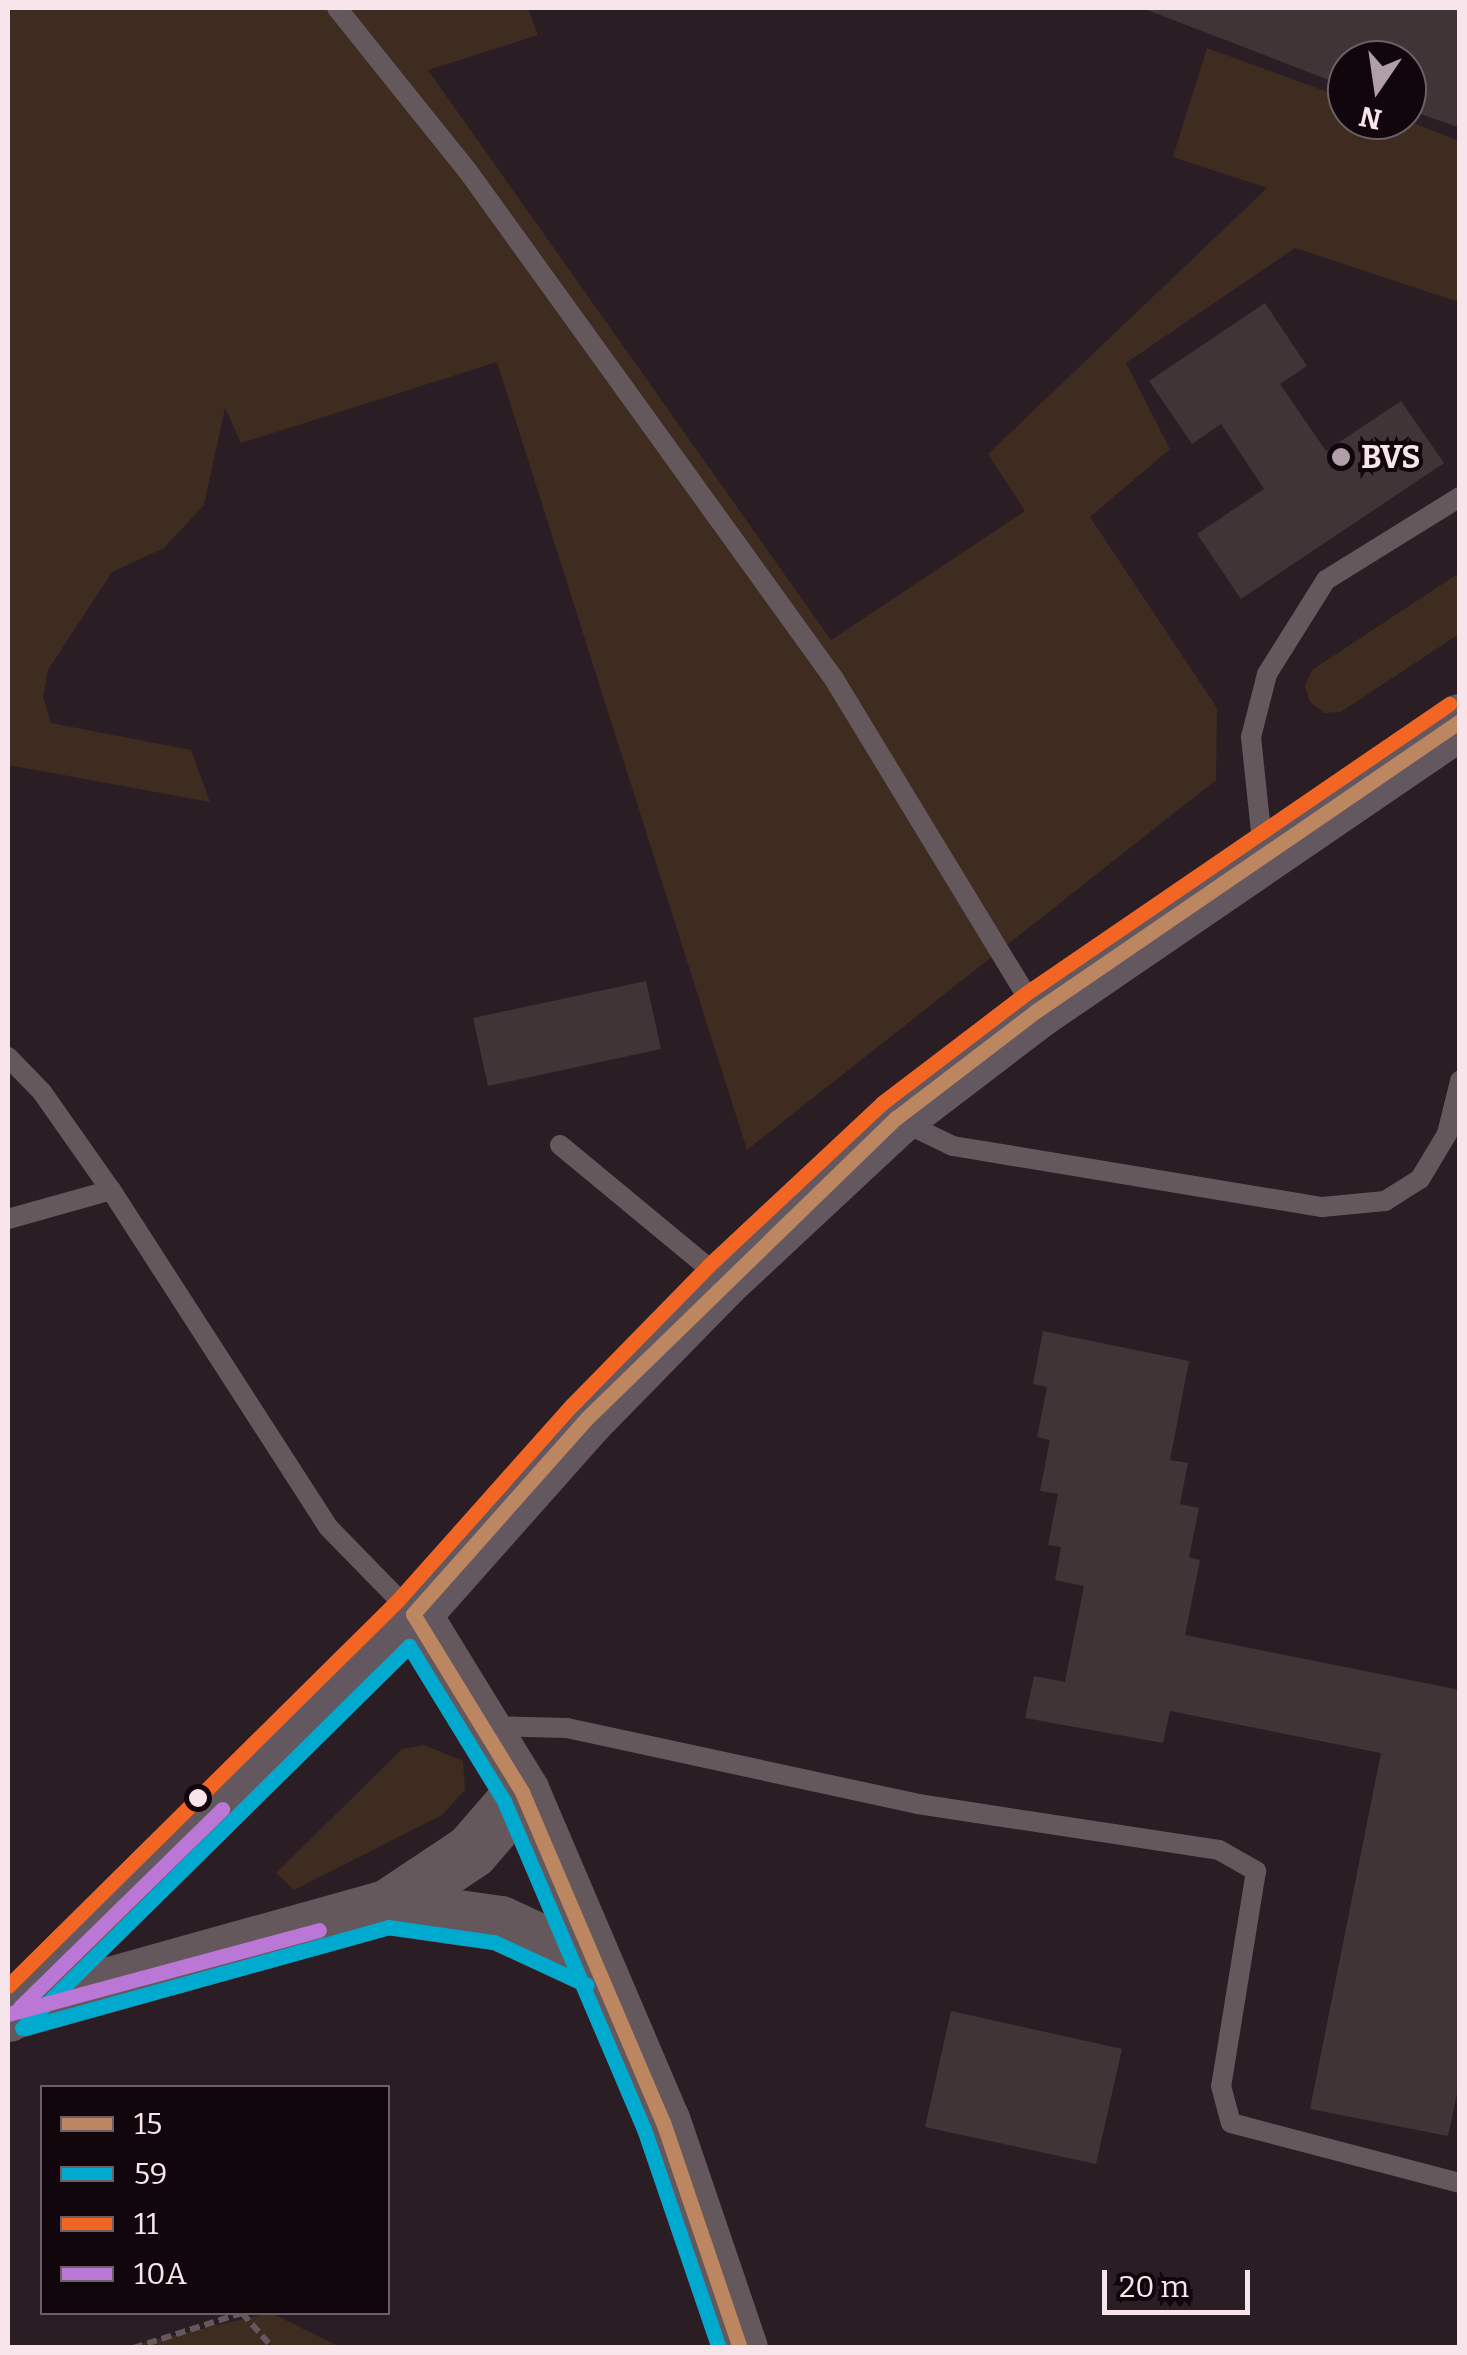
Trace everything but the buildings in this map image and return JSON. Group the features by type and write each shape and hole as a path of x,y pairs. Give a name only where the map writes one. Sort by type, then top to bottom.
{"main road":[{"path":"12,2012 413,1614 587,1418 722,1280 896,1118 1036,1011 1460,721"}],"street":[{"path":"413,1614 488,1726 522,1792 663,2122 740,2348"},
{"path":"12,2012 386,1907 471,1851 522,1792"},
{"path":"386,1907 500,1923 595,1967"}],"lane":[{"path":"337,8 467,170 834,679 1036,1011"},
{"path":"1263,854 1251,737 1267,674 1326,580 1460,497"},
{"path":"8,1057 42,1092 112,1190 328,1527 413,1614"},
{"path":"896,1118 953,1146 1322,1207 1385,1202 1420,1180 1447,1134 1460,1082"},
{"path":"560,1145 722,1280"},
{"path":"8,1219 112,1190"},
{"path":"488,1726 567,1728 918,1804 1219,1850 1256,1871 1221,2086 1231,2123 1460,2183"}],"path":[{"path":"133,2348 236,2315"},
{"path":"244,2315 273,2348"}],"shaded area":[{"path":"8,8 528,8 538,35 428,70 831,640 1025,511 988,454 1267,188 1173,157 1207,48 1327,92 1327,140 1427,140 1427,128 1459,141 1459,302 1295,248 1126,363 1170,449 1090,517 1217,708 1216,780 747,1150 497,362 241,443 225,408 204,505 164,548 112,572 48,670 43,697 51,723 191,750 210,802 8,765"},
{"path":"1459,573 1459,634 1341,712 1324,713 1310,702 1305,686 1312,670"},
{"path":"424,1745 463,1761 465,1790 442,1815 294,1890 276,1873 402,1749"},
{"path":"261,2315 275,2315 340,2347 125,2347"}],"transit line":[{"name":"11","path":"8,1986 398,1600 572,1405 708,1266 882,1103 1025,994 1449,704"},
{"name":"15","path":"413,1614 587,1418 896,1118 1036,1011 1460,721"},
{"name":"15","path":"413,1614 522,1792 663,2122 740,2348"},
{"name":"59","path":"22,2028 409,1646 504,1801 644,2129 719,2348"},
{"name":"10А","path":"20,2007 222,1809"},
{"name":"59","path":"25,2028 388,1927 494,1942 587,1985"},
{"name":"10А","path":"8,2014 319,1930"}],"place":[{"name":"BVS","path":"1341,457"}]}
